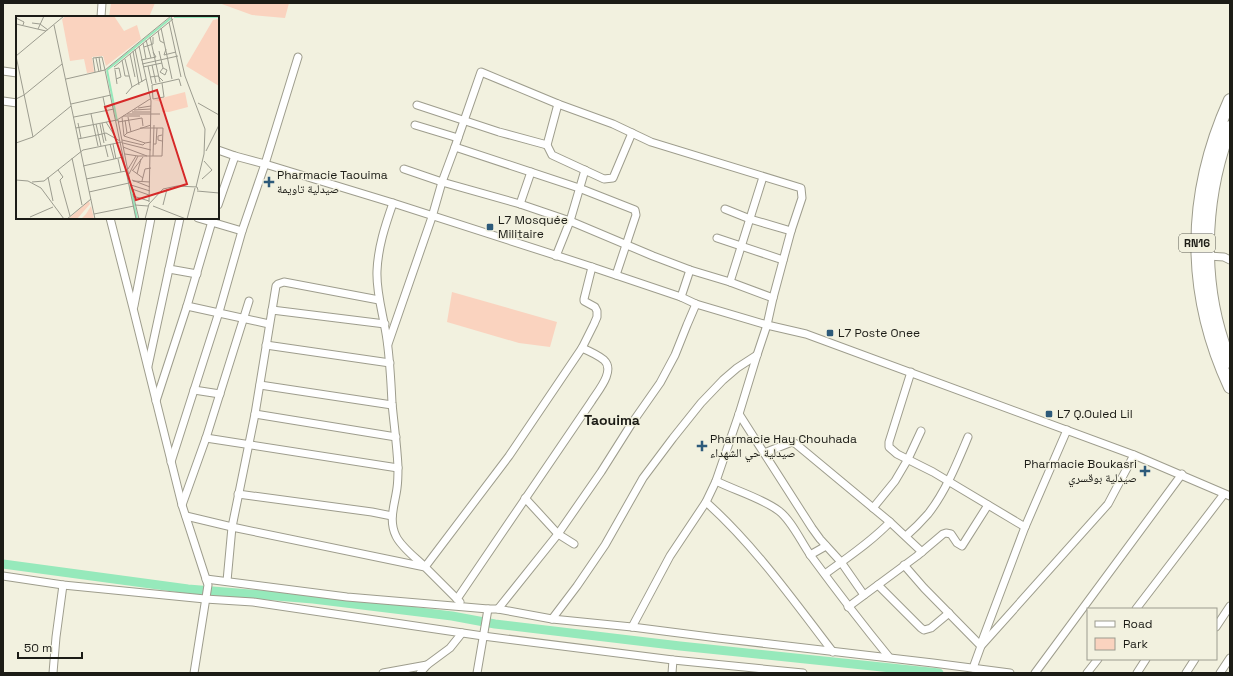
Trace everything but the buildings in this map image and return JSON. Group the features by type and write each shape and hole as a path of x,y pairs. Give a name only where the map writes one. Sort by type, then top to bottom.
{"highway":[{"name":"RN16","path":"1230,100 1208,163 1200,202 1197,237 1198,273 1203,308 1214,347 1230,386"},
{"name":"RN16","path":"1230,127 1214,183 1210,216 1208,256 1209,276 1214,307 1230,362"}],"street":[{"path":"101,16 102,3"},
{"path":"170,462 219,312 242,231 265,164 298,57"},
{"path":"3,71 16,73"},
{"path":"388,344 432,217 442,182 456,147 481,72 558,104 613,124 651,142 801,188 802,198 790,231 773,298 768,325 757,355 740,414 716,481 706,502 670,556 632,627"},
{"path":"3,101 16,103"},
{"path":"558,104 547,145 552,155 604,179 613,178 632,133"},
{"path":"418,105 499,132 547,145"},
{"path":"415,126 458,138"},
{"path":"456,147 579,188 635,210 636,215 616,275"},
{"path":"219,150 393,203 432,217 592,267 681,297 696,304 768,325 806,334 1134,455 1182,474 1227,495 1137,608"},
{"path":"219,202 235,156"},
{"path":"404,169 442,182 520,204 570,221 653,256 773,298"},
{"path":"556,256 570,221 584,170"},
{"path":"520,204 531,172"},
{"path":"730,282 763,177"},
{"path":"393,203 379,250 377,272 379,300 388,344 398,468 397,488 392,516 396,536 405,548 465,606"},
{"path":"725,209 750,219 790,231"},
{"path":"110,219 134,308 170,462 182,505 207,582 194,673"},
{"path":"134,308 151,219"},
{"path":"148,368 180,219"},
{"path":"156,402 188,306 213,220 242,231"},
{"path":"717,238 783,260"},
{"path":"1208,256 1224,257 1230,260"},
{"path":"424,567 509,456 582,348 597,317 597,311 595,308 584,301 584,294 592,267"},
{"path":"169,268 197,274"},
{"path":"681,297 690,270"},
{"path":"227,581 232,527 255,414 276,286 281,282 379,300"},
{"path":"182,505 206,438 249,301"},
{"path":"498,609 558,534 660,382 675,355 696,304"},
{"path":"188,306 269,324"},
{"path":"272,310 385,324"},
{"path":"266,345 390,363"},
{"path":"457,599 606,378 608,372 606,363 603,359 582,348"},
{"path":"552,619 605,545 643,478 673,438 701,403 723,380 737,368 757,355"},
{"path":"911,372 888,445 892,450 948,481 1025,527"},
{"path":"260,385 392,404"},
{"path":"194,390 220,394"},
{"path":"255,414 396,436"},
{"path":"740,414 812,528 841,562 864,595"},
{"path":"873,508 895,481 908,459 921,430"},
{"path":"974,668 1025,527 1067,430"},
{"path":"906,536 929,512 948,481 968,437"},
{"path":"206,438 398,468"},
{"path":"764,453 792,442 796,444 890,522 922,552"},
{"path":"981,646 1108,504 1134,455"},
{"path":"1035,673 1182,474"},
{"path":"716,481 770,505 780,512 789,522 810,555 848,607 889,657"},
{"path":"238,494 392,516"},
{"path":"526,498 558,534 574,544"},
{"path":"706,502 727,521 751,548 833,652"},
{"path":"848,607 878,586 943,534 951,534 957,543 962,546 988,505"},
{"path":"186,516 424,567"},
{"path":"825,574 868,543 890,522"},
{"path":"810,555 826,546"},
{"path":"904,565 924,588 981,646"},
{"path":"3,576 63,585 205,599 253,602 483,636 734,669 803,673"},
{"path":"207,582 227,581 347,598 465,606 487,613 498,609 552,619 632,627 833,652 889,657 1009,673"},
{"path":"53,673 63,585"},
{"path":"878,586 924,630 931,628 949,613"},
{"path":"1217,626 1230,606"},
{"path":"477,673 487,613"},
{"path":"420,673 427,665 450,648 462,633"},
{"path":"1220,673 1230,658"},
{"path":"672,673 674,660"},
{"path":"1087,673 1097,660"},
{"path":"1137,673 1145,660"},
{"path":"1186,673 1194,660"},
{"path":"383,673 427,665"}],"green space":[{"path":"111,3 155,3 149,16 109,16"},
{"path":"219,3 289,3 285,18 252,15"},
{"path":"452,292 557,322 550,347 519,343 447,322"}],"waterway":[{"path":"3,564 188,589 313,599 452,616 495,624 680,646 939,673"}],"place":[{"name":"Pharmacie Taouima صيدلية تاويمة","path":"269,182"},
{"name":"L7 Mosquée Militaire","path":"490,227"},
{"name":"L7 Poste Onee","path":"830,333"},
{"name":"L7 Q.Ouled Lil","path":"1049,414"},
{"name":"Pharmacie Hay Chouhada صيدلية حي الشهداء","path":"702,446"},
{"name":"Pharmacie Boukasri صيدلية بوقسري","path":"1145,471"}],"district":[{"name":"Taouima","path":"612,420"}]}
